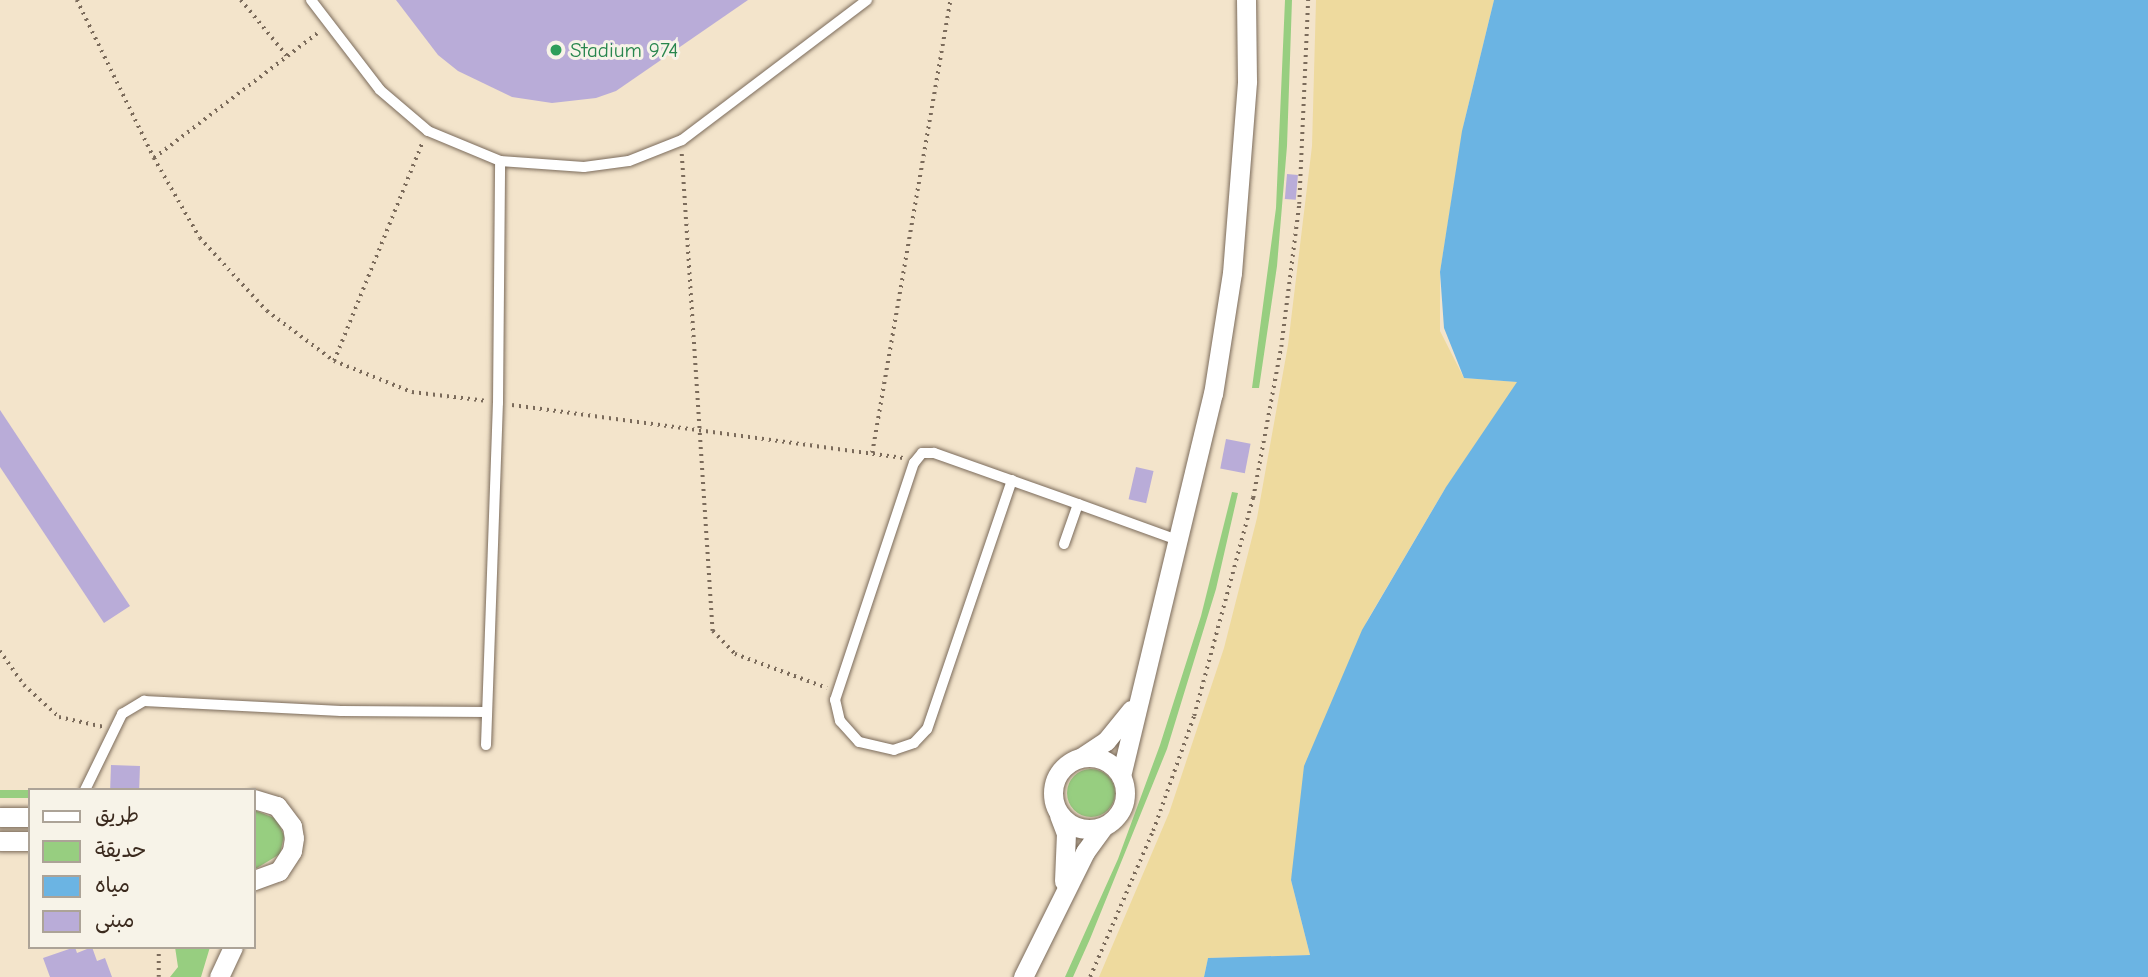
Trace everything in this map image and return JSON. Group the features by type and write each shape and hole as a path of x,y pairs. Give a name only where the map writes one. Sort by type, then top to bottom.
{"street":[{"path":"1121,776 1137,700 1181,541 1213,394 1232,273 1247,80 1246,0"},
{"path":"1061,898 1067,859 1066,833 1054,803 1055,779 1061,769 1106,741 1137,700"},
{"path":"1023,977 1061,898 1103,827 1121,811 1125,787 1121,776 1105,760 1082,757"},
{"path":"256,800 277,806 292,826 292,851 279,871 261,879"},
{"path":"1059,814 1078,828 1103,827"},
{"path":"0,817 28,817"},
{"path":"0,841 28,841"},
{"path":"219,976 222,949"},
{"path":"219,976 232,949"}],"lane":[{"path":"311,0 380,90 428,131 500,161 609,165 654,154 682,140 867,0"},
{"path":"486,745 498,402 500,161"},
{"path":"1012,480 922,737 894,750 859,742 837,713 839,692 914,463 922,453 934,453 1012,480 1181,541"},
{"path":"1063,544 1078,504"},
{"path":"86,788 122,714 144,701 341,711 487,712"}],"path":[{"path":"77,0 154,158 200,239 267,311 334,361 412,392 872,453 914,463"},
{"path":"241,0 287,56"},
{"path":"872,453 950,0"},
{"path":"1090,977 1153,831 1190,728 1253,498 1281,347 1299,204 1308,0"},
{"path":"154,158 329,24"},
{"path":"334,361 428,131"},
{"path":"682,140 711,620 718,640 734,654 839,692"},
{"path":"0,651 24,685 59,717 114,729"},
{"path":"159,949 159,977"}],"green space":[{"path":"1285,0 1292,0 1287,146 1277,266 1259,388 1252,388 1276,208"},
{"path":"1232,492 1238,493 1216,589 1167,749 1073,977 1065,977 1118,859 1160,745 1201,616"},
{"path":"1091,769 1108,776 1115,793 1108,810 1091,817 1074,810 1067,793 1074,776"},
{"path":"0,790 28,790 28,798 0,798"},
{"path":"256,811 277,819 284,836 280,854 257,868"},
{"path":"175,949 209,949 201,977 170,977 178,967"}],"sand":[{"path":"1316,0 1494,0 1464,123 1440,272 1440,331 1464,378 1518,382 1443,492 1367,621 1291,880 1310,955 1208,958 1204,977 1099,977 1169,813 1224,648 1257,518 1288,345 1312,146"}],"water":[{"path":"1494,0 2148,0 2148,977 1204,977 1208,958 1310,955 1291,880 1304,766 1362,630 1446,487 1517,382 1464,378 1444,328 1440,272 1462,131"}],"building":[{"name":"Stadium 974","path":"396,0 748,0 616,91 596,98 552,103 512,97 458,71 438,55"},
{"path":"1287,174 1298,175 1296,200 1285,199"},
{"path":"0,410 130,606 104,623 0,467"},
{"path":"1226,439 1251,444 1245,473 1220,468"},
{"path":"1136,467 1154,471 1146,503 1129,499"},
{"path":"111,765 140,766 139,788 110,788"},
{"path":"69,949 76,949 77,953 93,949 97,961 105,958 112,977 50,977 43,958"}],"place":[{"name":"Stadium 974","path":"556,50"}]}
